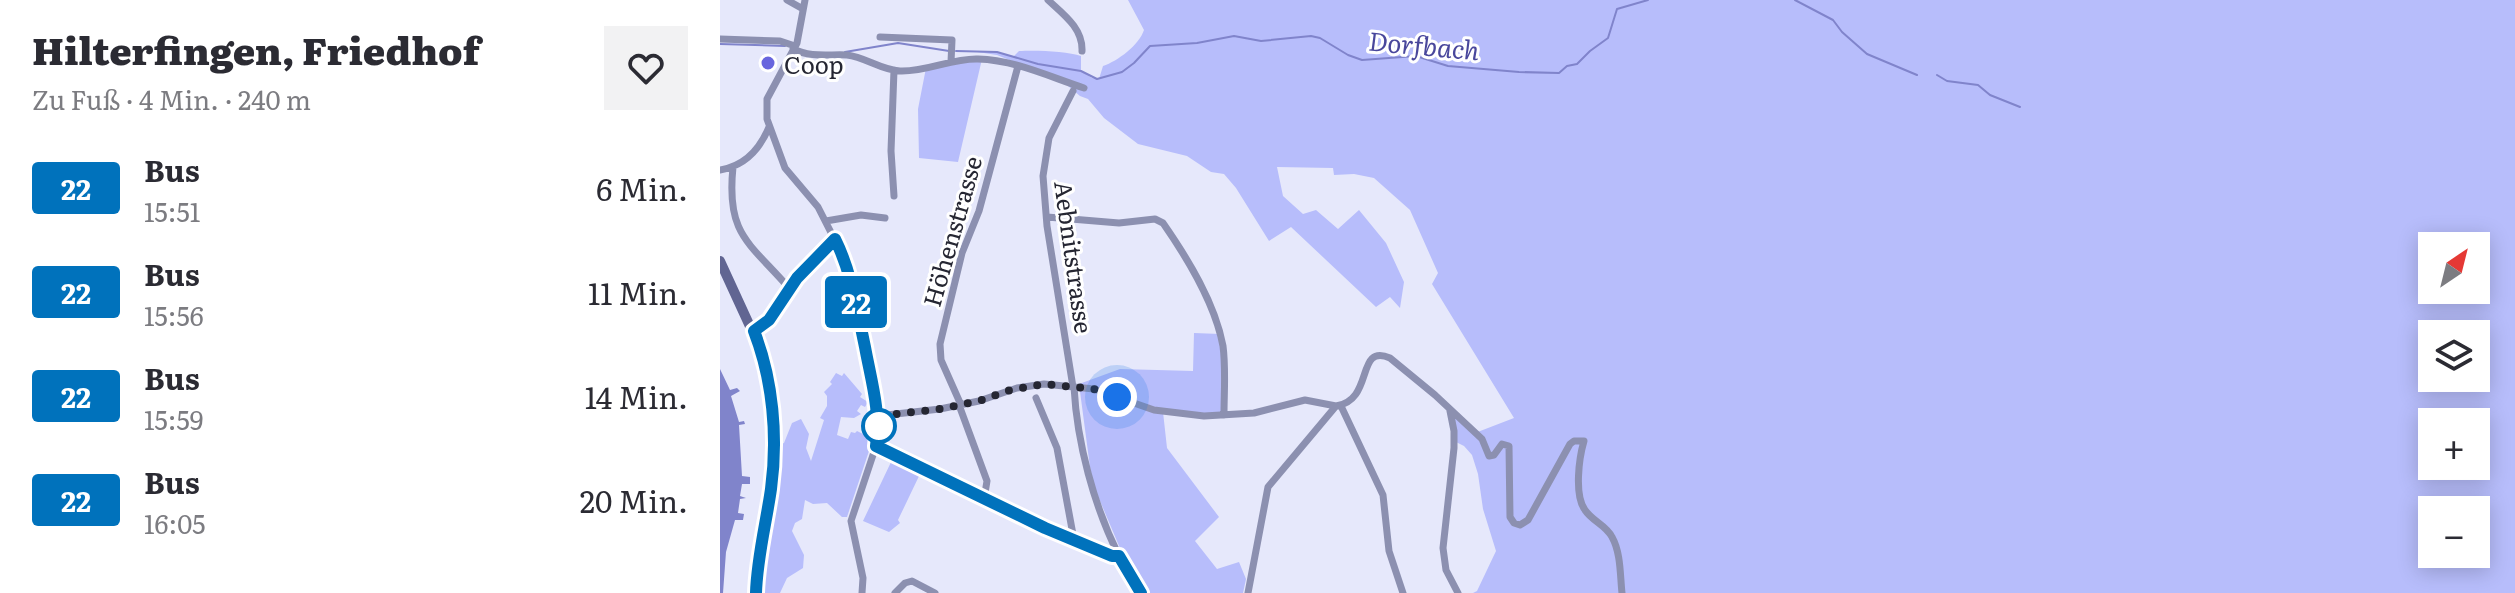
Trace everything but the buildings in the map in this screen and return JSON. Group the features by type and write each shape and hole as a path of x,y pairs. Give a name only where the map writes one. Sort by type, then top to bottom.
{"main road":[{"path":"720,261 754,331 767,375 773,447 757,593"}],"street":[{"path":"787,0 804,4 794,48 767,99 765,109 788,173 826,221 851,279 878,416 876,446 851,520 863,578 862,593"},
{"path":"1048,0 1073,24 1082,41 1082,51"},
{"path":"880,37 1018,66 1084,88"},
{"path":"720,39 780,41 810,55 847,55 894,70 914,70 951,50"},
{"name":"Höhenstrasse","path":"984,499 987,481 940,357 940,344 962,251 979,211 1018,66"},
{"path":"894,70 891,151 894,196"},
{"name":"Aebnitstrasse","path":"1073,91 1044,154 1047,217 1088,467 1119,556 1142,593"},
{"path":"720,170 733,167 756,150 769,127"},
{"path":"733,167 735,223 757,256 789,288"},
{"path":"826,221 861,215 885,218"},
{"path":"1047,217 1119,223 1155,219 1163,223 1205,295 1216,321 1225,364 1224,415"},
{"path":"754,331 771,317 789,288 835,239"},
{"path":"1248,593 1268,487 1339,406 1355,398 1361,390 1367,363 1373,357 1382,355 1390,358 1483,441 1489,456 1494,455 1502,444 1509,446 1510,517 1514,523 1520,525 1533,512 1570,444 1584,441 1579,461 1581,503 1614,541 1622,593"},
{"path":"878,416 960,405 1044,384 1101,391 1154,410 1204,416 1254,413 1305,400 1339,406"},
{"path":"1036,398 1057,448 1074,540"},
{"path":"1339,406 1383,495 1389,551 1403,593"},
{"path":"1449,409 1454,441 1443,548 1446,570 1458,593"},
{"path":"876,446 1074,540 1119,556"},
{"path":"895,593 905,583 914,582 935,593"}],"shaded area":[{"path":"1128,0 2515,0 2515,593 1473,593 1477,591 1496,551 1483,509 1472,455 1454,441 1449,409 1475,433 1514,418 1432,284 1438,273 1410,210 1374,178 1354,174 1334,175 1333,168 1277,167 1283,196 1303,214 1316,210 1338,229 1359,210 1386,243 1404,282 1400,308 1390,297 1376,307 1291,227 1269,241 1224,174 1211,172 1187,156 1138,144 1104,118 1088,99 1062,81 997,55 971,51 997,52 1013,57 1019,51 1075,54 1081,56 1081,71 1099,79 1103,66 1127,52 1144,30"},
{"path":"982,59 958,162 919,158 918,109 926,68"},
{"path":"1194,333 1220,334 1224,415 1163,412 1167,448 1219,517 1195,541 1217,569 1239,562 1246,579 1243,593 1147,593 1125,560 1092,482 1079,384 1120,369 1193,371"},
{"path":"720,369 730,390 737,388 740,391 731,396 739,422 744,421 745,424 739,425 742,476 750,477 750,484 742,484 740,496 746,498 740,499 738,513 744,514 743,520 735,520 726,552 723,593 720,593"},
{"path":"836,373 842,376 844,373 862,394 860,397 868,402 865,407 861,405 857,411 861,414 854,418 841,417 837,435 848,439 851,432 857,431 873,439 847,517 842,517 827,503 813,504 805,500 802,519 795,523 792,531 804,555 803,568 787,578 780,593 757,593 773,447 784,443 792,423 801,419 809,434 806,448 811,461 824,420 820,418 827,406 824,392 832,384 830,382"},
{"path":"892,460 920,474 898,520 900,523 889,532 863,521"}],"waterway":[{"name":"Dorfbach","path":"956,51 997,52 1038,64 1081,71 1097,79 1122,72 1150,46 1197,43 1234,36 1261,41 1311,36 1362,60 1416,56 1448,66 1559,73 1567,66 1577,64 1608,38 1617,9 1648,0"},
{"path":"1795,0 1833,20 1867,54 1917,75"},
{"name":"Dorfbach","path":"845,52 898,43 949,51"},
{"name":"Dorfbach","path":"720,44 785,46"},
{"path":"1937,75 1947,81 1978,85 1990,95 2020,107"}],"bus line":[{"name":"22","path":"756,593 771,486 773,447 767,375 754,331 769,320 797,278 835,239 851,279 875,399 879,422 876,446 1045,528 1112,556 1119,556 1141,593"}],"place":[{"name":"Coop","path":"768,63"}],"route":[{"path":"879,426 878,416 940,409 1037,385 1094,389 1117,397"}]}
